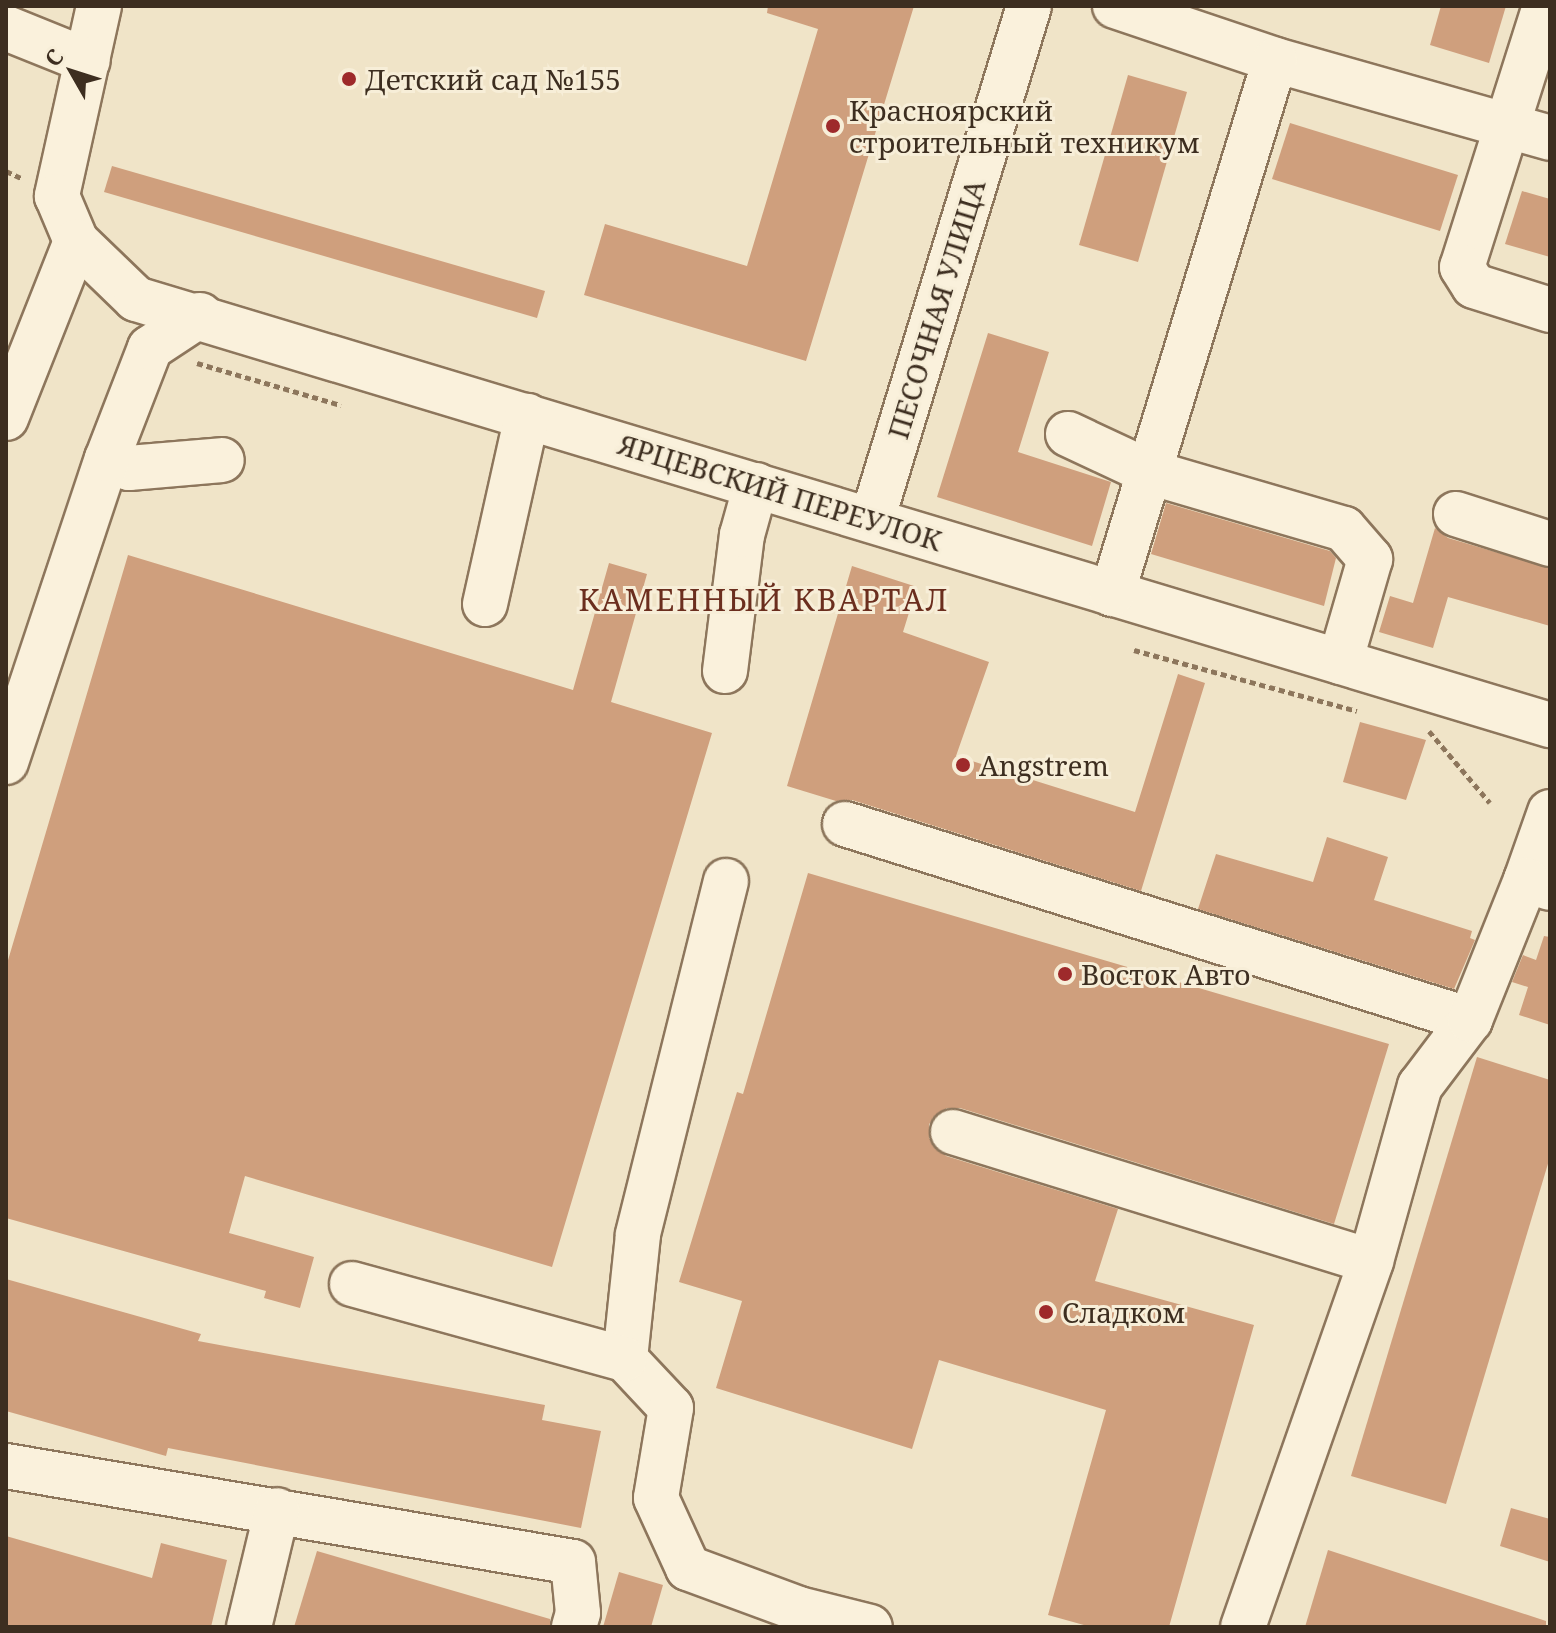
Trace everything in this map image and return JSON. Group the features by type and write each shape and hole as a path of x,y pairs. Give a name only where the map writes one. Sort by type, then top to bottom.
{"street":[{"path":"6,28 88,61 99,6"},
{"name":"ПЕСОЧНАЯ УЛИЦА","path":"872,520 1029,6"},
{"path":"1115,6 1275,60 1550,138"},
{"path":"1545,6 1462,267 1474,286 1550,310"},
{"path":"1112,594 1275,60"},
{"name":"ЯРЦЕВСКИЙ ПЕРЕУЛОК","path":"88,61 57,196 76,241 136,299 200,315 1550,725"},
{"path":"6,418 76,241"},
{"path":"6,762 107,459 150,348 200,315"},
{"path":"485,604 527,416"},
{"path":"1068,434 1149,472 1344,529 1370,559 1340,662"},
{"path":"107,459 129,468 222,460"},
{"path":"725,671 742,535 756,485"},
{"path":"1456,514 1550,544"},
{"path":"1243,1627 1371,1261 1420,1086 1470,1020 1538,884 1550,812"},
{"path":"845,824 1470,1020"},
{"path":"625,1359 638,1235 726,881"},
{"path":"953,1132 1371,1261"},
{"path":"352,1284 625,1359 671,1408 656,1498 688,1568 797,1618 870,1627"},
{"path":"6,1466 573,1562 578,1613 574,1627"},
{"path":"249,1627 277,1510"}],"path":[{"path":"1134,650 1370,715"},
{"path":"1414,727 1429,731 1490,803"}],"building":[{"name":"Красноярский строительный техникум","path":"768,6 914,6 806,361 584,295 605,224 747,266 818,29 767,13"},
{"path":"1441,6 1506,6 1489,63 1430,45"},
{"path":"1128,75 1187,92 1138,262 1079,245"},
{"path":"1290,123 1458,175 1440,231 1272,179"},
{"path":"112,166 545,291 537,318 104,192"},
{"path":"1522,191 1550,199 1550,257 1505,244"},
{"path":"988,333 1049,352 1018,452 1111,482 1092,546 937,497"},
{"path":"1166,503 1330,551 1336,558 1324,606 1151,554"},
{"path":"1435,528 1448,538 1550,568 1550,626 1448,597 1433,648 1379,632 1390,596 1413,603"},
{"path":"128,555 573,690 609,563 647,574 611,702 712,733 552,1267 245,1176 229,1233 314,1257 300,1308 264,1298 266,1291 6,1218 6,967"},
{"path":"852,566 917,587 903,632 989,662 956,756 1135,812 1178,674 1205,683 1141,891 852,800 836,801 787,786"},
{"path":"1360,722 1426,740 1406,800 1343,782"},
{"path":"1327,837 1388,857 1374,900 1472,931 1470,938 1475,940 1454,989 1198,909 1216,854 1313,882"},
{"path":"808,873 1389,1044 1334,1224 960,1108 947,1108 929,1124 929,1138 946,1156 1118,1209 1095,1281 1254,1325 1169,1627 1091,1627 1048,1615 1106,1410 939,1360 912,1449 716,1388 742,1301 679,1282 737,1092 743,1094"},
{"path":"1544,936 1550,937 1550,1025 1519,1015 1528,987 1512,982 1523,955 1536,960"},
{"path":"1477,1057 1550,1080 1550,1157 1446,1504 1351,1476"},
{"path":"6,1279 201,1334 198,1341 545,1405 542,1420 601,1431 581,1528 168,1448 166,1456 6,1411"},
{"path":"1511,1508 1550,1519 1550,1562 1500,1546"},
{"path":"6,1536 152,1578 161,1543 227,1560 211,1627 6,1627"},
{"path":"1328,1550 1546,1621 1546,1627 1305,1627"},
{"path":"317,1551 550,1619 550,1627 294,1627"},
{"path":"619,1572 663,1585 651,1627 603,1627"}],"place":[{"name":"Детский сад №155","path":"349,79"},
{"name":"Красноярский строительный техникум","path":"833,126"},
{"name":"Angstrem","path":"963,765"},
{"name":"Восток Авто","path":"1065,974"},
{"name":"Сладком","path":"1046,1312"}],"district":[{"name":"КАМЕННЫЙ КВАРТАЛ","path":"764,600"}]}
